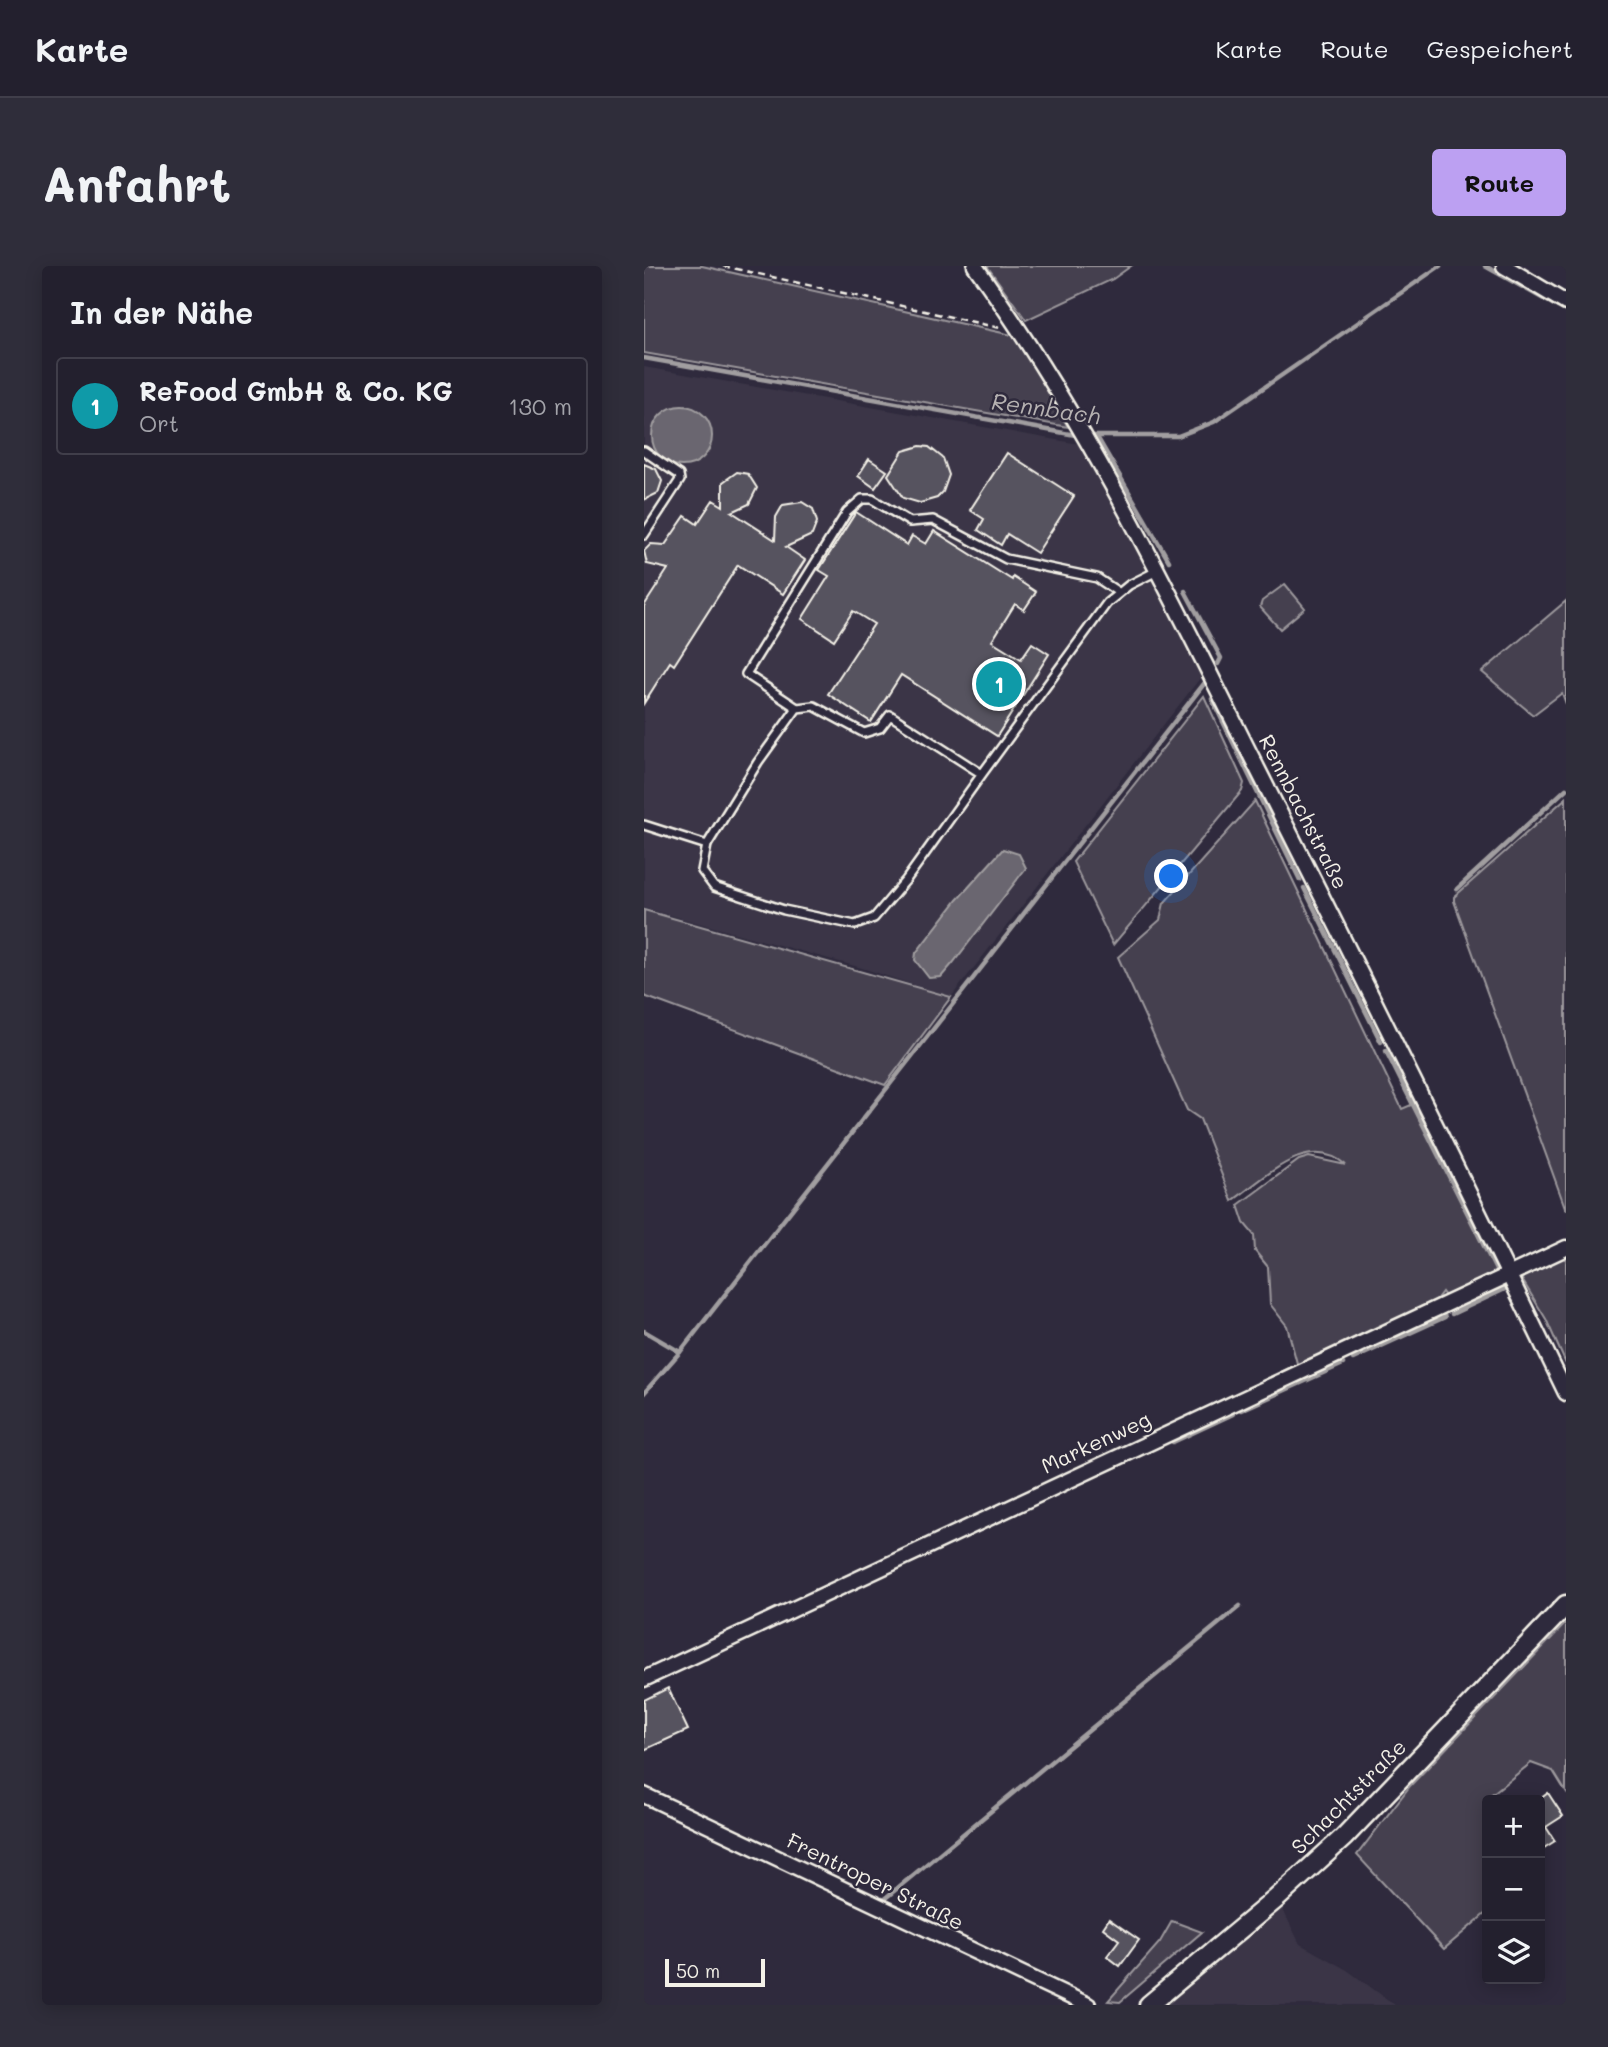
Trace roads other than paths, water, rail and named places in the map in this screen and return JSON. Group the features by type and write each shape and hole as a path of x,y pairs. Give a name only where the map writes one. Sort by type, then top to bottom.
{"street":[{"name":"Rennbachstraße","path":"975,266 1021,331 1071,413 1158,570 1566,1393"},
{"path":"1504,266 1566,303"},
{"name":"Markenweg","path":"644,1679 1566,1248"},
{"name":"Schachtstraße","path":"1149,2005 1276,1899 1344,1837 1566,1605"},
{"name":"Frentroper Straße","path":"644,1795 1088,2005"}],"lane":[{"path":"644,451 678,475 680,480 644,535"},
{"path":"982,774 891,715 880,728 864,733 814,706 797,708 746,674 847,512 862,499 872,499 911,522 933,520 1006,559 1088,575 1105,582 1118,592"},
{"path":"797,708 758,762 707,845 702,871 714,887 783,910 855,925 874,918 906,880 1093,620 1118,592 1158,570"},
{"path":"644,825 707,845"}],"waterway":[{"name":"Rennbach","path":"1089,436 1178,436 1214,422 1440,266"},
{"path":"1485,266 1558,307"},
{"name":"Rennbach","path":"644,358 1081,436"},
{"path":"1097,437 1169,561"},
{"path":"1185,591 1221,658 1218,664"},
{"path":"644,1393 680,1352 1207,680"},
{"path":"1212,699 1300,880"},
{"path":"1457,889 1566,789"},
{"path":"1304,888 1381,1042"},
{"path":"1386,1051 1498,1274"},
{"path":"1452,1314 1505,1289 1504,1287"},
{"path":"1353,1359 1445,1317"},
{"path":"644,1331 680,1352"},
{"path":"1241,1410 1343,1364"},
{"path":"1173,1442 1233,1414"},
{"path":"883,1900 1240,1606"}],"place":[{"name":"ReFood GmbH & Co. KG","path":"999,684"}]}
